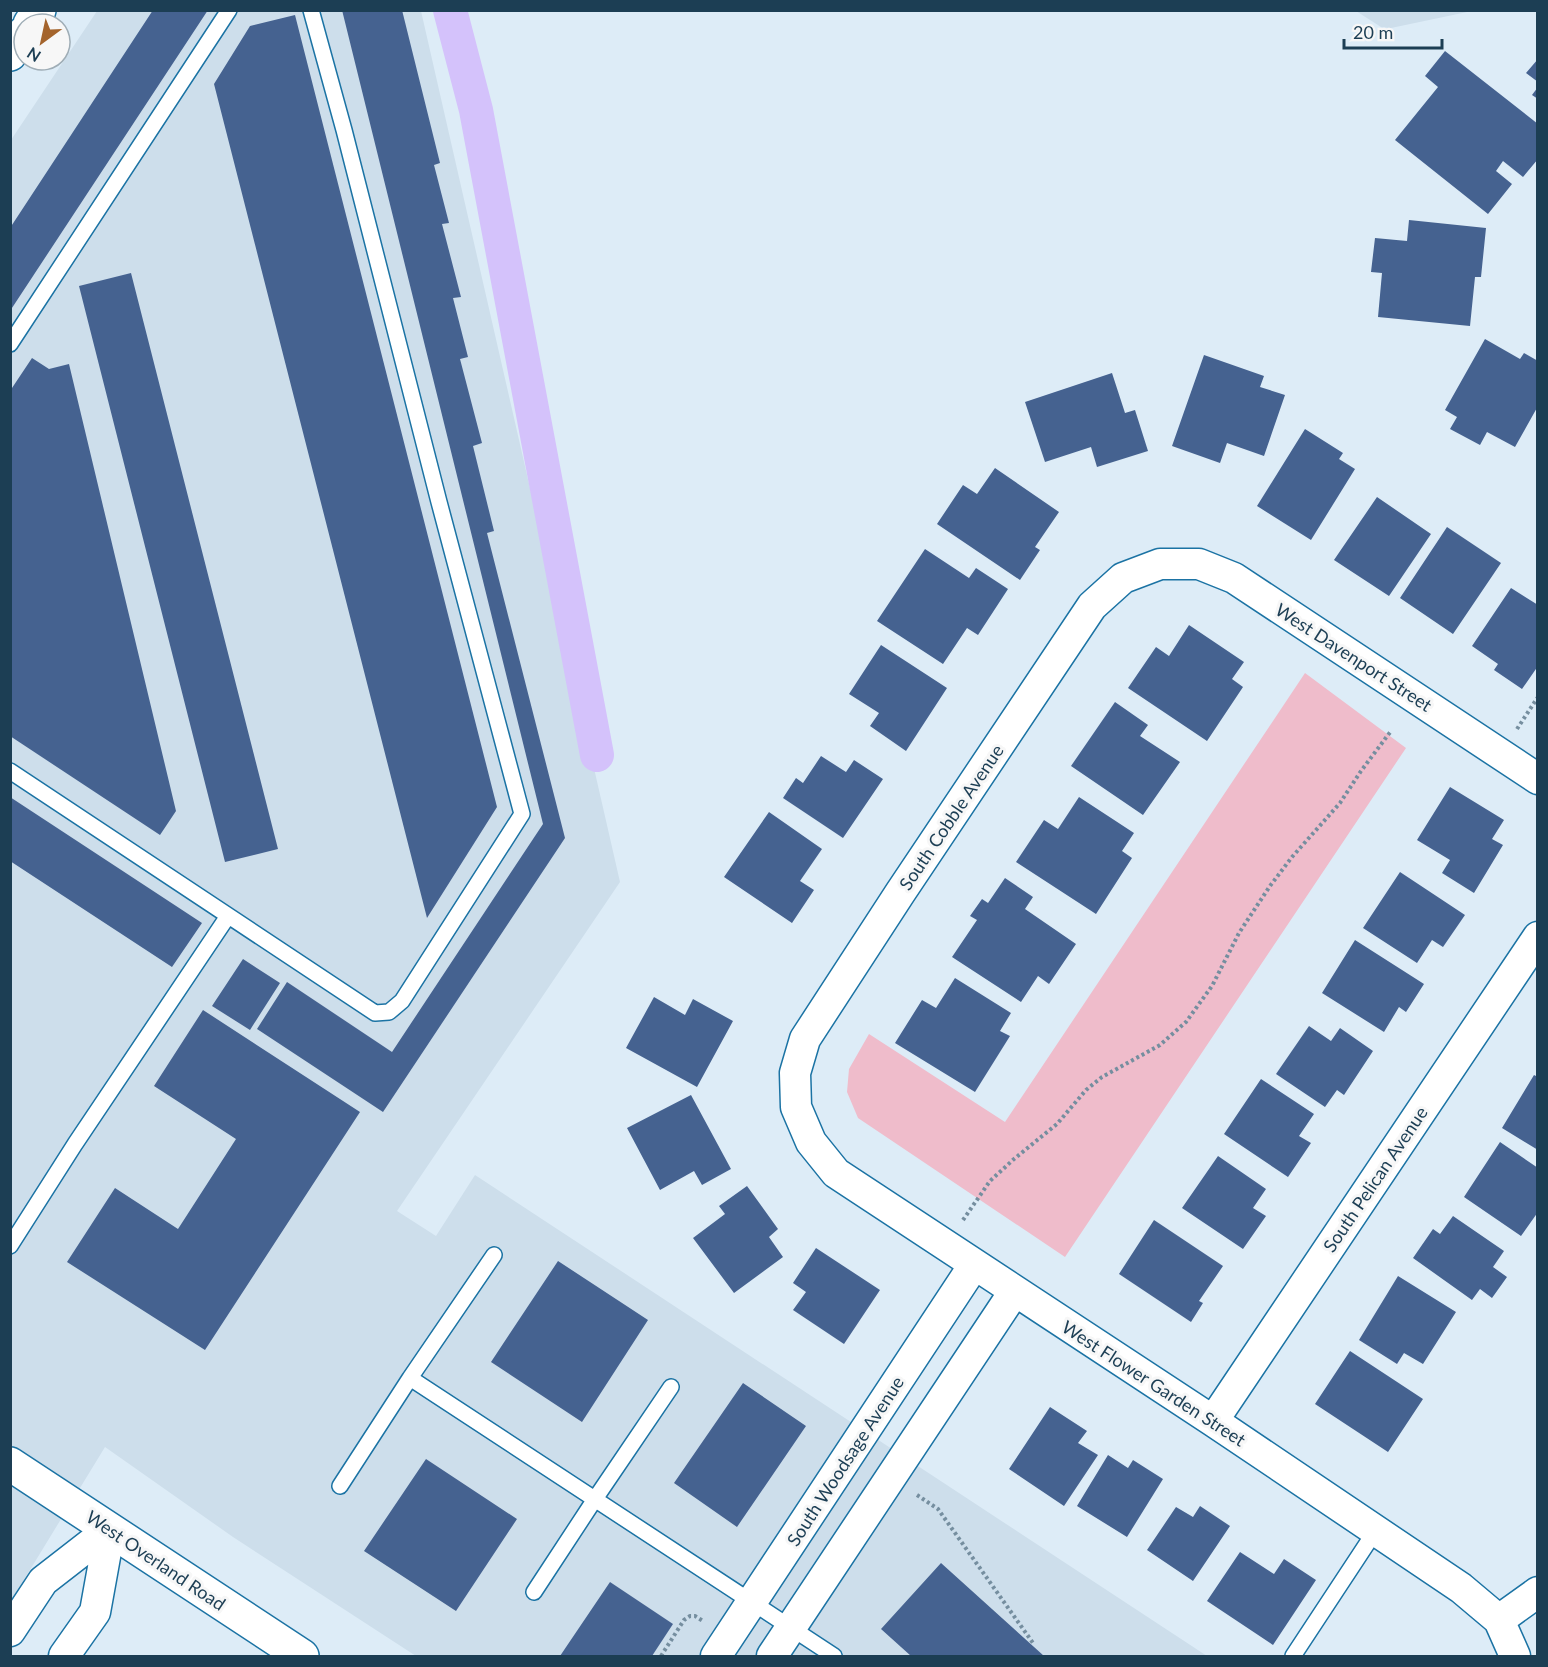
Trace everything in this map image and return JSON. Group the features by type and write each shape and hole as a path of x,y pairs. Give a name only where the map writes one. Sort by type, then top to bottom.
{"street":[{"name":"West Davenport Street","path":"1160,564 1199,564 1234,578 1538,779"},
{"name":"South Cobble Avenue","path":"796,1107 795,1073 805,1039 1092,606 1123,578 1160,564"},
{"name":"South Pelican Avenue","path":"1213,1421 1538,936"},
{"name":"West Flower Garden Street","path":"796,1107 811,1142 836,1173 1213,1421 1461,1588 1499,1620 1515,1656"},
{"name":"South Woodsage Avenue","path":"716,1656 974,1265"},
{"path":"772,1656 1014,1292"},
{"name":"West Overland Road","path":"10,1464 302,1656"},
{"path":"10,1631 44,1581 110,1529"},
{"path":"64,1656 95,1612 110,1529"},
{"path":"1499,1620 1538,1592"}],"lane":[{"path":"10,344 229,10"},
{"path":"10,771 375,1013 389,1012 402,1001 522,814 311,10"},
{"path":"10,1246 75,1144 228,916"},
{"path":"340,1486 494,1255"},
{"path":"410,1378 834,1656"},
{"path":"534,1592 671,1387"},
{"path":"1293,1656 1376,1530"}],"path":[{"path":"1515,732 1538,697"},
{"path":"961,1223 990,1181 1057,1124 1086,1090 1102,1077 1160,1045 1186,1022 1212,986 1239,933 1270,886 1292,857 1340,803 1391,731"},
{"path":"916,1495 938,1509 1033,1643"},
{"path":"661,1656 684,1620 695,1616 704,1622"}],"shaded area":[{"path":"97,11 421,11 620,882 397,1211 436,1236 475,1175 1207,1656 416,1656 233,1537 105,1447 11,1601 11,140 56,72 72,72 72,48"},
{"path":"1356,11 1472,11 1391,28 1381,27"},
{"path":"1305,673 1406,748 1065,1257 858,1118 847,1092 849,1069 869,1034 1005,1122"}],"building":[{"path":"153,10 208,10 10,311 10,228"},
{"path":"342,10 402,10 440,163 434,165 449,223 442,224 461,297 453,298 468,357 460,359 482,443 473,446 494,531 487,533 565,838 383,1112 257,1029 287,982 392,1052 543,824"},
{"path":"295,15 497,807 427,918 214,84 250,26"},
{"path":"1445,51 1538,124 1538,159 1523,177 1503,161 1496,171 1512,184 1488,214 1395,140 1438,87 1425,76"},
{"path":"1538,59 1538,82 1526,73"},
{"path":"1538,87 1538,99 1532,95"},
{"path":"1409,220 1486,228 1481,277 1475,277 1470,326 1378,317 1382,273 1371,272 1375,238 1407,241"},
{"path":"131,273 278,849 225,862 79,286"},
{"path":"1485,339 1520,359 1524,353 1538,361 1538,406 1515,447 1487,432 1480,445 1450,429 1457,417 1445,410"},
{"path":"1204,355 1264,376 1260,387 1285,395 1264,456 1227,443 1220,463 1172,446"},
{"path":"32,358 49,369 69,364 176,811 160,835 10,736 10,391"},
{"path":"1112,373 1125,413 1135,410 1148,451 1097,467 1091,447 1045,462 1025,402"},
{"path":"1305,429 1343,453 1339,459 1355,469 1311,540 1257,506"},
{"path":"995,468 1059,512 1035,547 1040,550 1020,580 937,524 963,485 977,494"},
{"path":"1377,497 1431,534 1389,596 1334,560"},
{"path":"1447,527 1501,563 1453,634 1400,598"},
{"path":"925,549 969,578 976,568 1008,589 978,635 967,628 943,664 877,621"},
{"path":"1511,588 1538,605 1538,666 1522,689 1494,670 1498,664 1472,646"},
{"path":"1189,625 1244,662 1232,679 1243,687 1207,741 1128,688 1156,647 1169,656"},
{"path":"881,645 947,688 906,751 870,726 879,713 849,694"},
{"path":"1115,702 1148,725 1140,736 1180,762 1143,815 1071,766"},
{"path":"821,756 846,772 854,760 883,779 843,838 783,798 796,778 803,783"},
{"path":"1450,787 1504,820 1492,839 1503,845 1474,893 1442,873 1450,860 1417,840"},
{"path":"10,797 202,923 172,967 10,861"},
{"path":"1079,797 1134,833 1122,851 1132,858 1096,914 1016,862 1044,820 1058,829"},
{"path":"769,812 822,849 800,881 814,890 792,923 724,877"},
{"path":"1400,872 1465,915 1443,947 1432,940 1417,963 1363,928"},
{"path":"1005,878 1033,897 1025,909 1076,944 1049,984 1038,976 1021,1002 952,957 977,920 970,916 982,899 988,903"},
{"path":"1355,940 1424,984 1406,1012 1399,1007 1384,1032 1322,993"},
{"path":"243,959 280,983 250,1030 212,1006"},
{"path":"955,978 1011,1013 1000,1031 1010,1036 975,1092 895,1043 922,1000 936,1008"},
{"path":"654,997 685,1015 693,999 733,1021 697,1087 626,1048"},
{"path":"203,1010 360,1112 205,1350 67,1262 115,1188 178,1229 236,1139 154,1086"},
{"path":"1309,1026 1331,1041 1340,1028 1373,1051 1344,1095 1337,1090 1325,1107 1276,1074"},
{"path":"1534,1075 1538,1077 1538,1150 1502,1128"},
{"path":"1261,1079 1314,1114 1299,1136 1311,1143 1288,1177 1224,1134"},
{"path":"691,1095 731,1169 702,1185 694,1171 660,1190 627,1128"},
{"path":"1500,1142 1538,1168 1538,1212 1521,1236 1464,1197"},
{"path":"1218,1156 1266,1189 1253,1208 1266,1216 1243,1249 1182,1208"},
{"path":"747,1186 778,1229 769,1237 783,1257 734,1293 693,1238 725,1214 719,1206"},
{"path":"1453,1216 1504,1251 1493,1267 1507,1277 1492,1298 1480,1289 1472,1300 1413,1258 1433,1229 1440,1234"},
{"path":"1154,1220 1223,1266 1199,1301 1203,1303 1191,1322 1119,1274"},
{"path":"816,1248 880,1290 844,1344 793,1310 806,1292 793,1283"},
{"path":"558,1261 648,1320 582,1422 491,1362"},
{"path":"1398,1276 1456,1312 1423,1364 1404,1353 1397,1364 1359,1340"},
{"path":"1350,1351 1423,1399 1388,1452 1315,1404"},
{"path":"743,1383 806,1426 737,1527 674,1483"},
{"path":"1050,1407 1087,1431 1078,1443 1098,1455 1064,1506 1009,1469"},
{"path":"1108,1455 1128,1468 1133,1460 1163,1479 1127,1537 1077,1506"},
{"path":"426,1459 517,1519 456,1611 364,1551"},
{"path":"1200,1506 1230,1526 1193,1581 1147,1550 1176,1507 1193,1517"},
{"path":"1240,1552 1274,1574 1284,1559 1316,1580 1273,1645 1207,1601"},
{"path":"941,1563 1044,1656 911,1656 881,1629"},
{"path":"610,1582 673,1624 652,1656 560,1656"}],"waterway":[{"path":"450,10 476,110 597,755"}]}
